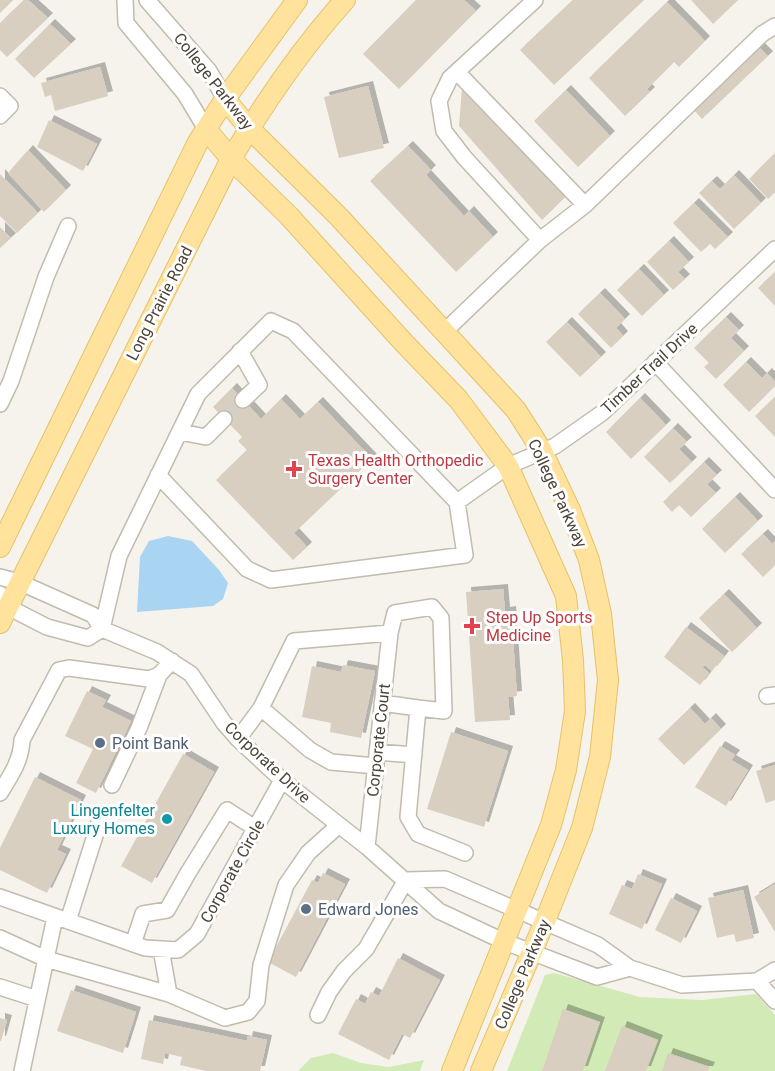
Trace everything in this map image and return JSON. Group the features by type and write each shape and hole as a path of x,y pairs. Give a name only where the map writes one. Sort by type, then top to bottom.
{"main road":[{"path":"0,547 206,129 297,0"},
{"name":"Long Prairie Road","path":"3,608 19,582 231,159 249,128 320,27 345,0"},
{"name":"College Parkway","path":"225,99 249,128 339,217 516,410 542,452 570,510 589,560 601,614 608,680 600,757 585,818 545,921 481,1071"},
{"name":"College Parkway","path":"206,129 231,159 289,216 458,399 508,466 566,596 573,660 575,711 566,770 551,825 452,1071"}],"street":[{"name":"College Parkway","path":"125,0 126,23 185,94 206,129"},
{"name":"College Parkway","path":"147,0 209,71 225,99"},
{"path":"535,0 450,78 440,101 444,131 464,157 540,240"},
{"path":"445,331 540,240 585,205 762,34 775,26"},
{"path":"457,72 585,205"},
{"path":"0,404 11,381 46,277 68,226"},
{"name":"Timber Trail Drive","path":"457,502 508,466 555,446 602,413 775,249"},
{"path":"3,608 47,627 88,638 102,629 119,556 158,475 180,432 198,394 271,321 293,331 457,502 465,555 271,580 248,569 158,475"},
{"path":"240,351 259,385 243,400"},
{"path":"655,362 775,490"},
{"path":"180,432 206,437 224,419"},
{"name":"Corporate Drive","path":"0,577 19,582 93,615 102,629 158,652 191,674 224,723 238,739 282,780 367,847 440,910 505,942 597,977 630,968"},
{"path":"238,739 261,708 294,642 390,633 395,613 432,607 441,618 444,711 382,703"},
{"name":"Corporate Court","path":"367,847 390,633"},
{"path":"0,793 15,770 22,740 59,670 69,668 149,680 159,675 172,661"},
{"path":"112,785 139,728 159,675"},
{"path":"261,708 310,750 331,762 414,755"},
{"path":"418,708 408,817 418,834 465,853"},
{"name":"Corporate Circle","path":"0,897 145,948 178,950 197,934 282,780"},
{"path":"133,944 143,914 167,910 227,810 255,828"},
{"path":"22,1071 46,958 99,823"},
{"path":"0,938 46,958 169,994 225,1018 248,1012 257,1001 261,965 286,885 308,853 339,825"},
{"path":"318,1015 329,992 344,971 366,949 406,880 445,879 598,945 630,968 682,985 757,981 775,970"},
{"path":"161,949 169,994"},
{"path":"757,981 775,1001"},
{"path":"0,987 37,999"}],"green space":[{"path":"554,973 640,997 702,1000 756,994 775,1015 775,1071 507,1071 545,975"},
{"path":"333,1053 361,1063 389,1067 424,1060 420,1071 298,1071 311,1058"}],"water":[{"path":"168,536 192,541 219,570 228,583 223,599 213,606 137,612 140,557 149,541"}],"building":[{"path":"0,0 13,0 0,13"},
{"path":"24,0 28,0 48,18 7,57 0,50 0,23"},
{"path":"416,0 464,0 476,11 399,89 363,54"},
{"path":"573,0 644,0 554,85 520,50"},
{"path":"691,0 738,0 713,24"},
{"path":"667,2 705,41 679,67 674,62 647,89 650,92 625,116 589,78"},
{"path":"50,24 71,44 34,78 15,59"},
{"path":"758,46 768,56 702,119 693,109"},
{"path":"100,67 108,96 55,111 51,95 45,97 41,83"},
{"path":"368,86 384,148 339,158 324,97"},
{"path":"462,88 566,196 542,220 459,126"},
{"path":"566,90 610,136 578,167 534,121"},
{"path":"49,120 97,144 83,171 37,147"},
{"path":"408,146 431,170 426,175 464,216 469,211 493,237 456,272 370,181"},
{"path":"28,150 66,190 44,212 8,173"},
{"path":"775,153 775,192 768,199 749,179"},
{"path":"0,174 38,213 17,233 0,216"},
{"path":"734,175 761,203 734,229 699,193 712,181 720,189"},
{"path":"694,203 728,237 715,249 710,244 701,252 673,223"},
{"path":"0,227 11,238 0,248"},
{"path":"669,241 689,262 678,272 685,279 673,290 647,262"},
{"path":"639,269 664,295 642,316 617,290"},
{"path":"775,272 775,306 758,288"},
{"path":"600,293 625,319 616,328 623,336 611,348 578,314"},
{"path":"726,317 739,330 731,338 744,351 716,379 704,367 709,363 694,348"},
{"path":"567,322 601,357 580,377 546,342"},
{"path":"746,362 762,378 767,373 775,382 775,386 749,412 723,385"},
{"name":"Texas Health Orthopedic Surgery Center","path":"232,388 261,419 281,399 300,419 318,402 372,459 294,533 307,547 293,560 216,480 247,450 238,441 242,437 213,407"},
{"path":"775,397 775,437 755,416"},
{"path":"640,398 666,425 631,459 606,432"},
{"path":"673,428 687,442 679,449 692,462 670,483 644,457"},
{"path":"704,462 717,475 707,484 716,493 691,517 679,505 672,512 663,502"},
{"path":"735,497 758,521 725,553 702,529"},
{"path":"763,534 772,544 775,541 775,565 763,577 741,554"},
{"path":"503,589 505,612 511,611 517,696 508,697 510,720 475,722 466,592"},
{"path":"724,594 757,628 732,652 699,618"},
{"path":"686,627 724,656 712,671 705,665 702,667 709,673 700,685 664,657"},
{"path":"343,665 375,671 361,738 330,732 331,723 302,717 312,666 341,672"},
{"name":"Point Bank","path":"87,691 106,700 102,707 131,721 96,793 76,783 93,749 65,736"},
{"path":"690,708 705,724 711,718 721,729 684,765 658,739"},
{"path":"451,732 508,751 484,827 427,809"},
{"path":"720,746 735,755 731,760 748,770 726,806 695,787"},
{"name":"Lingenfelter Luxury Homes","path":"183,754 214,772 152,883 121,866"},
{"path":"775,765 775,800 766,803 756,771"},
{"path":"35,777 81,800 57,850 66,854 47,893 0,870 0,848"},
{"path":"323,873 345,884 296,977 268,962 312,880 318,883"},
{"path":"638,874 662,884 642,929 609,914 622,885 632,889"},
{"path":"775,884 775,932 754,897"},
{"path":"743,890 754,938 736,942 734,934 717,938 708,898"},
{"path":"671,898 697,911 681,943 655,930"},
{"path":"398,958 440,980 410,1038 402,1034 389,1060 338,1034 356,999 365,1004 371,992 379,996"},
{"path":"71,990 136,1012 123,1053 57,1031"},
{"path":"563,1009 600,1022 583,1071 542,1071"},
{"path":"0,1018 7,1020 1,1041 0,1041"},
{"path":"149,1020 247,1041 248,1036 267,1040 260,1071 206,1071 180,1065 182,1057 165,1053 163,1064 141,1059"},
{"path":"622,1026 658,1040 646,1071 605,1071"},
{"path":"668,1053 710,1067 708,1071 662,1071"}],"tunnel":[{"path":"224,419 243,400"}],"place":[{"name":"Texas Health Orthopedic Surgery Center","path":"294,469"},
{"name":"Step Up Sports Medicine","path":"472,626"},
{"name":"Point Bank","path":"100,743"},
{"name":"Lingenfelter Luxury Homes","path":"167,819"},
{"name":"Edward Jones","path":"306,909"}]}
